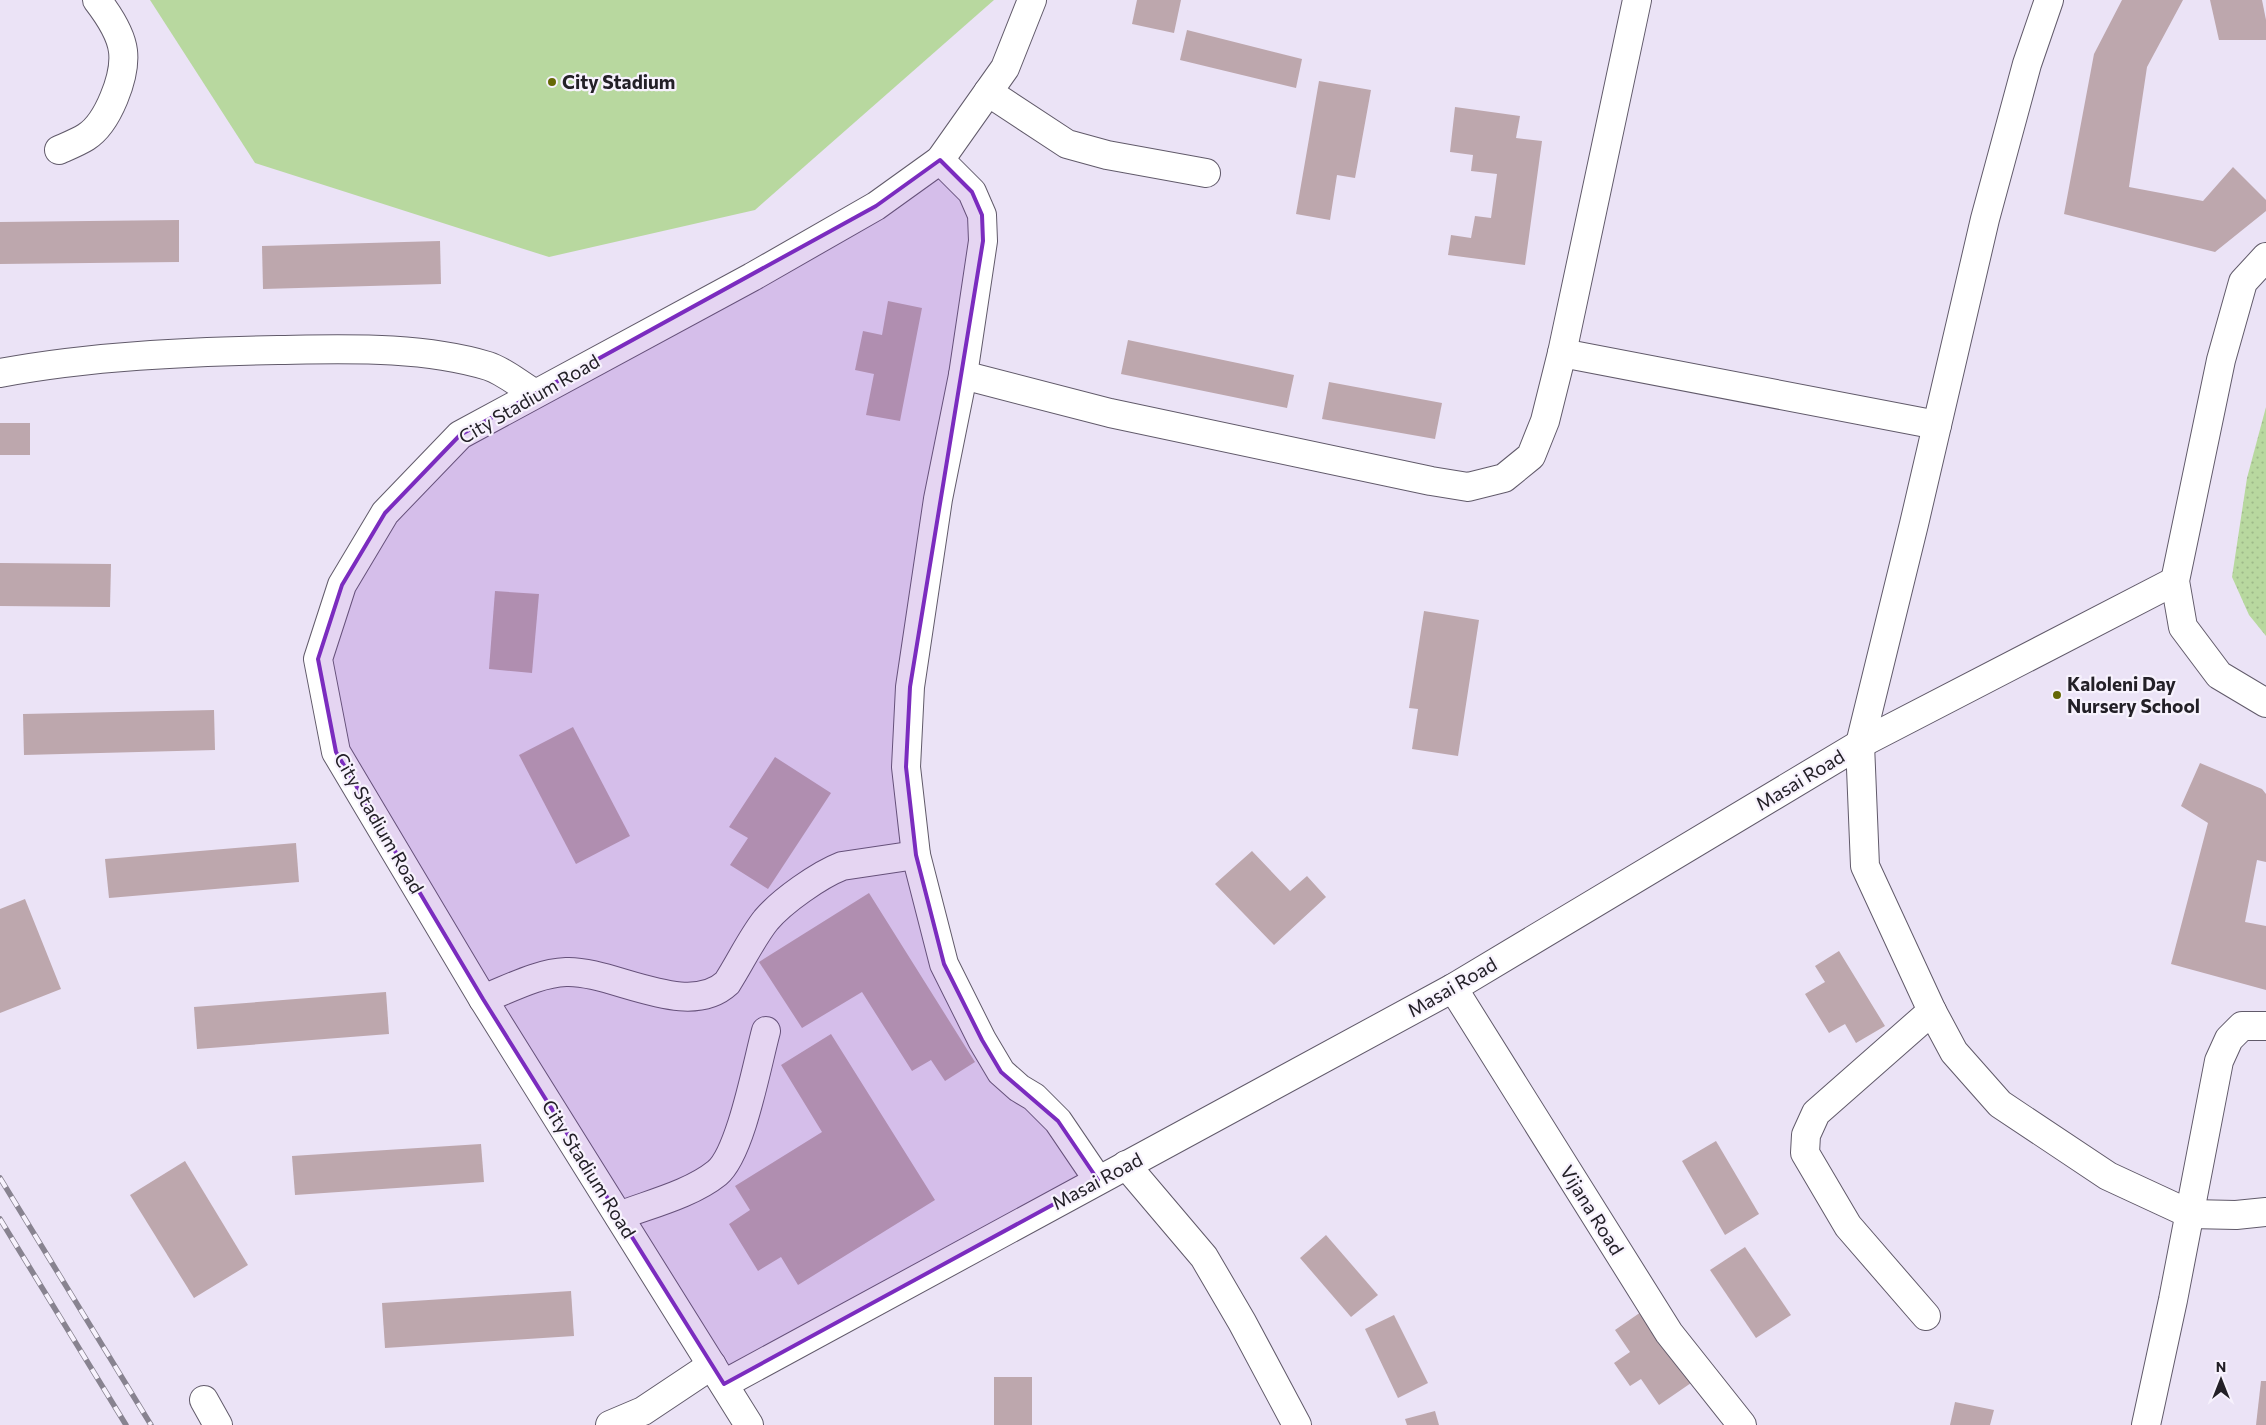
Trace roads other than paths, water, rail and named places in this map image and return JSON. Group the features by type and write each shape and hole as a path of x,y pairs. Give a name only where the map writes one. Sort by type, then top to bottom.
{"street":[{"path":"59,150 88,136 105,116 118,91 123,51 111,18 97,0"},
{"name":"City Stadium Road","path":"748,1425 620,1216 483,999 336,752 318,659 342,585 385,513 460,435 752,277 876,206 940,160 1005,68 1032,0"},
{"path":"963,375 1110,413 1431,481 1468,487 1504,478 1532,456 1545,421 1562,353 1637,0"},
{"path":"2049,0 2026,64 1987,210 1860,744 1865,866 1932,1011 1954,1052 2000,1104 2108,1176 2190,1214 2236,1215 2266,1212"},
{"path":"988,92 1067,144 1107,155 1206,173"},
{"path":"940,160 972,192 982,215 983,241 963,375 938,499 910,687 906,768 916,855 944,964 982,1040 1001,1072 1019,1088 1034,1097 1058,1121 1098,1180"},
{"path":"2266,257 2242,282 2221,360 2175,582 2183,627 2218,676 2266,702"},
{"path":"0,373 35,367 199,352 336,349 429,353 491,367 534,394"},
{"path":"1562,353 1937,426"},
{"name":"Masai Road","path":"610,1425 644,1411 718,1374 1126,1165 1453,988 1860,744 2175,582"},
{"path":"483,999 550,973 568,972 590,974 651,992 681,996 702,996 718,992 727,983 766,920 790,899 831,870 842,866 916,855"},
{"name":"Vijana Road","path":"1453,988 1669,1333 1742,1425"},
{"path":"1926,1316 1848,1226 1805,1153 1806,1135 1816,1113 1932,1011"},
{"path":"2146,1425 2190,1214 2219,1061 2230,1039 2242,1026 2266,1026"},
{"path":"620,1216 696,1186 716,1174 725,1165 732,1154 738,1136 766,1031"},
{"path":"1126,1165 1204,1257 1242,1322 1297,1425"},
{"path":"204,1400 218,1425"}],"railway":[{"path":"0,1178 151,1425"},
{"path":"0,1219 126,1425"}],"place":[{"name":"City Stadium","path":"552,82"},
{"name":"Kaloleni Day Nursery School","path":"2057,695"}]}
